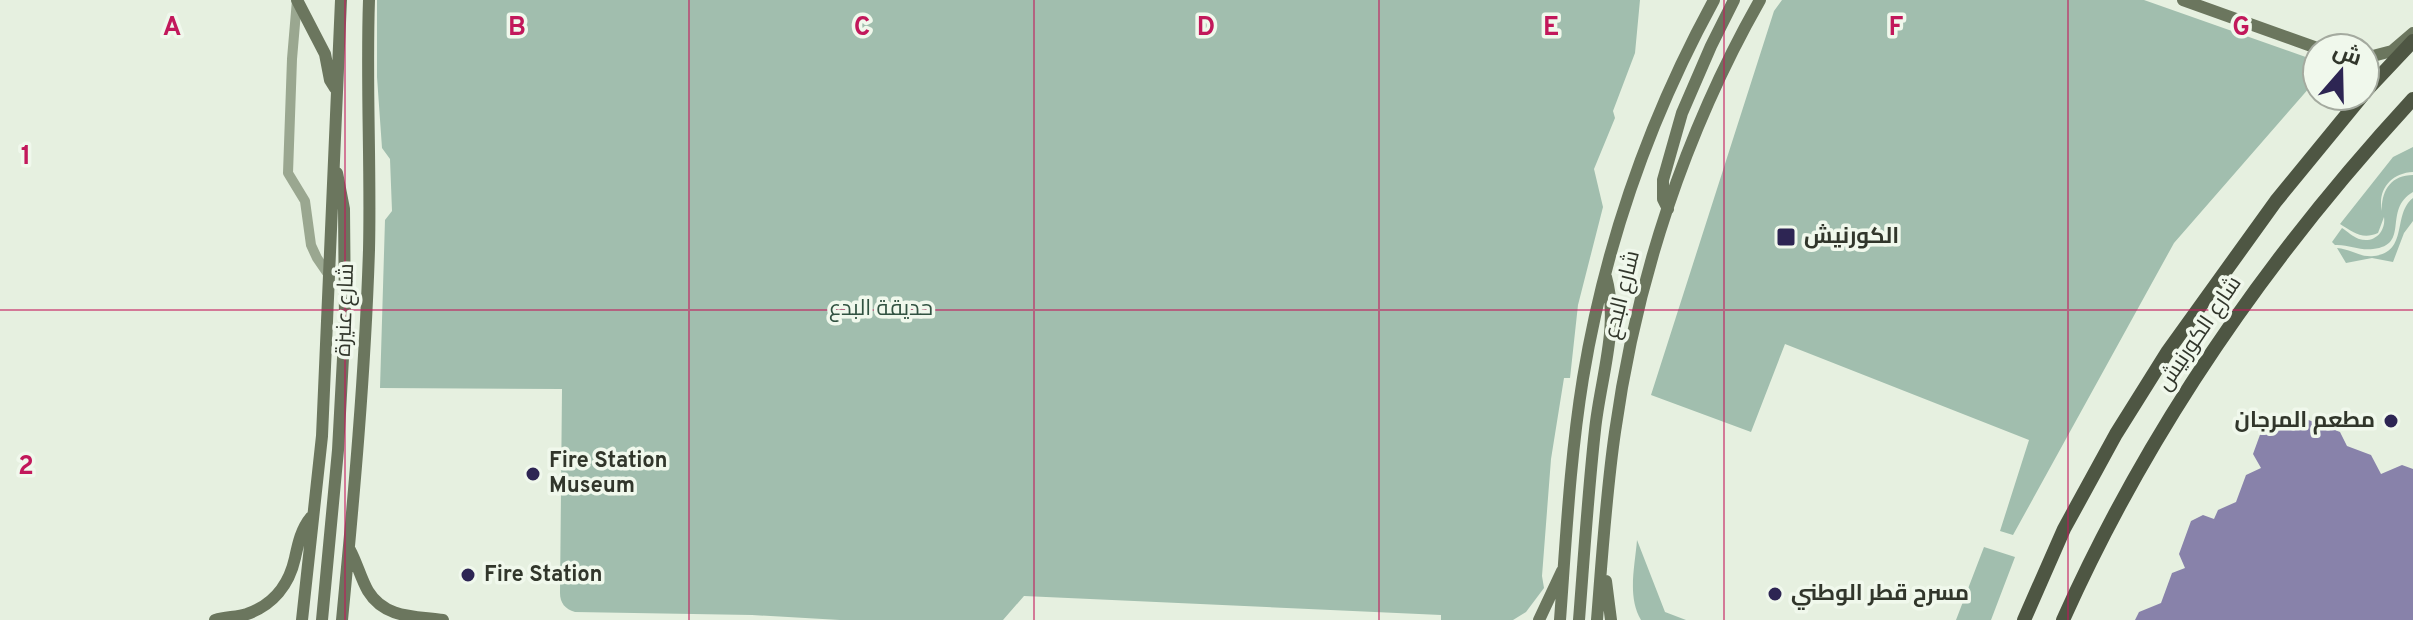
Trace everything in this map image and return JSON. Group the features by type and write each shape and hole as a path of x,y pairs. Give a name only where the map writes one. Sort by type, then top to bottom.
{"highway":[{"name":"شارع الكورنيش","path":"2381,75 2413,41"},
{"name":"شارع الكورنيش","path":"2063,620 2141,467 2216,346 2342,178 2413,99"},
{"name":"شارع الكورنيش","path":"2024,620 2064,529 2116,434 2168,351 2276,201 2348,112"}],"main road":[{"path":"297,0 321,43 330,80 337,92"},
{"name":"شارع عنيزة","path":"302,620 322,436 341,0"},
{"name":"شارع عنيزة","path":"342,620 360,435 367,303 369,0"},
{"name":"شارع البدع","path":"1560,620 1576,423 1592,327 1605,274 1656,122 1714,0"},
{"path":"1668,209 1663,199 1663,180 1682,113 1734,0"},
{"name":"شارع البدع","path":"1597,620 1615,431 1647,279 1668,209 1704,113 1760,0"},
{"path":"2183,0 2301,42"},
{"path":"2381,54 2392,51 2413,33"},
{"path":"322,620 338,450 345,293 344,209 341,185 333,167"},
{"path":"1579,620 1595,427 1610,331 1611,293 1605,274"},
{"path":"215,620 247,614 277,595 291,573 303,529 313,514"},
{"path":"350,549 368,591 380,605 408,616 443,620"},
{"path":"1601,558 1611,620"},
{"path":"1539,620 1564,568"}],"street":[{"name":"شارع عنيزة","path":"297,0 288,173 305,201 311,245 328,274"}],"green space":[{"name":"حديقة البدع","path":"377,0 1640,0 1635,53 1613,111 1615,118 1594,169 1603,207 1578,305 1570,378 1564,378 1551,459 1542,576 1544,588 1526,612 1513,620 1441,620 1441,615 1024,596 1003,620 840,620 571,611 562,603 560,593 562,389 380,388 385,220 392,211 390,159 382,148 377,77"},
{"path":"1782,0 2144,0 2301,55 2301,97 2174,243 2013,535 2000,531 2029,440 1785,344 1751,432 1651,395 1774,11"},
{"path":"2413,147 2413,172 2392,179 2382,196 2382,211 2383,197 2393,181 2413,175 2413,192 2399,208 2391,241 2384,246 2368,249 2335,245 2332,242 2342,228 2359,239 2370,240 2378,235 2384,217 2378,233 2367,236 2340,224 2393,157"},
{"path":"2413,198 2413,221 2404,233 2393,262 2372,258 2346,263 2337,248 2374,256 2392,248 2403,213"},
{"path":"1637,540 1665,612 1686,620 1641,620 1633,591"},
{"path":"1984,547 2015,557 1991,620 1956,620"}],"shaded area":[{"path":"2298,416 2340,432 2347,446 2371,455 2381,474 2402,465 2413,469 2413,620 2135,620 2139,612 2161,603 2172,573 2185,568 2179,554 2191,521 2203,515 2214,519 2218,510 2236,502 2246,475 2261,468 2253,454 2261,432"}],"place":[{"name":"الكورنيش","path":"1786,237"},
{"name":"مطعم المرجان","path":"2391,421"},
{"name":"Fire Station Museum","path":"533,474"},
{"name":"Fire Station","path":"468,575"},
{"name":"مسرح قطر الوطني","path":"1775,594"}]}
